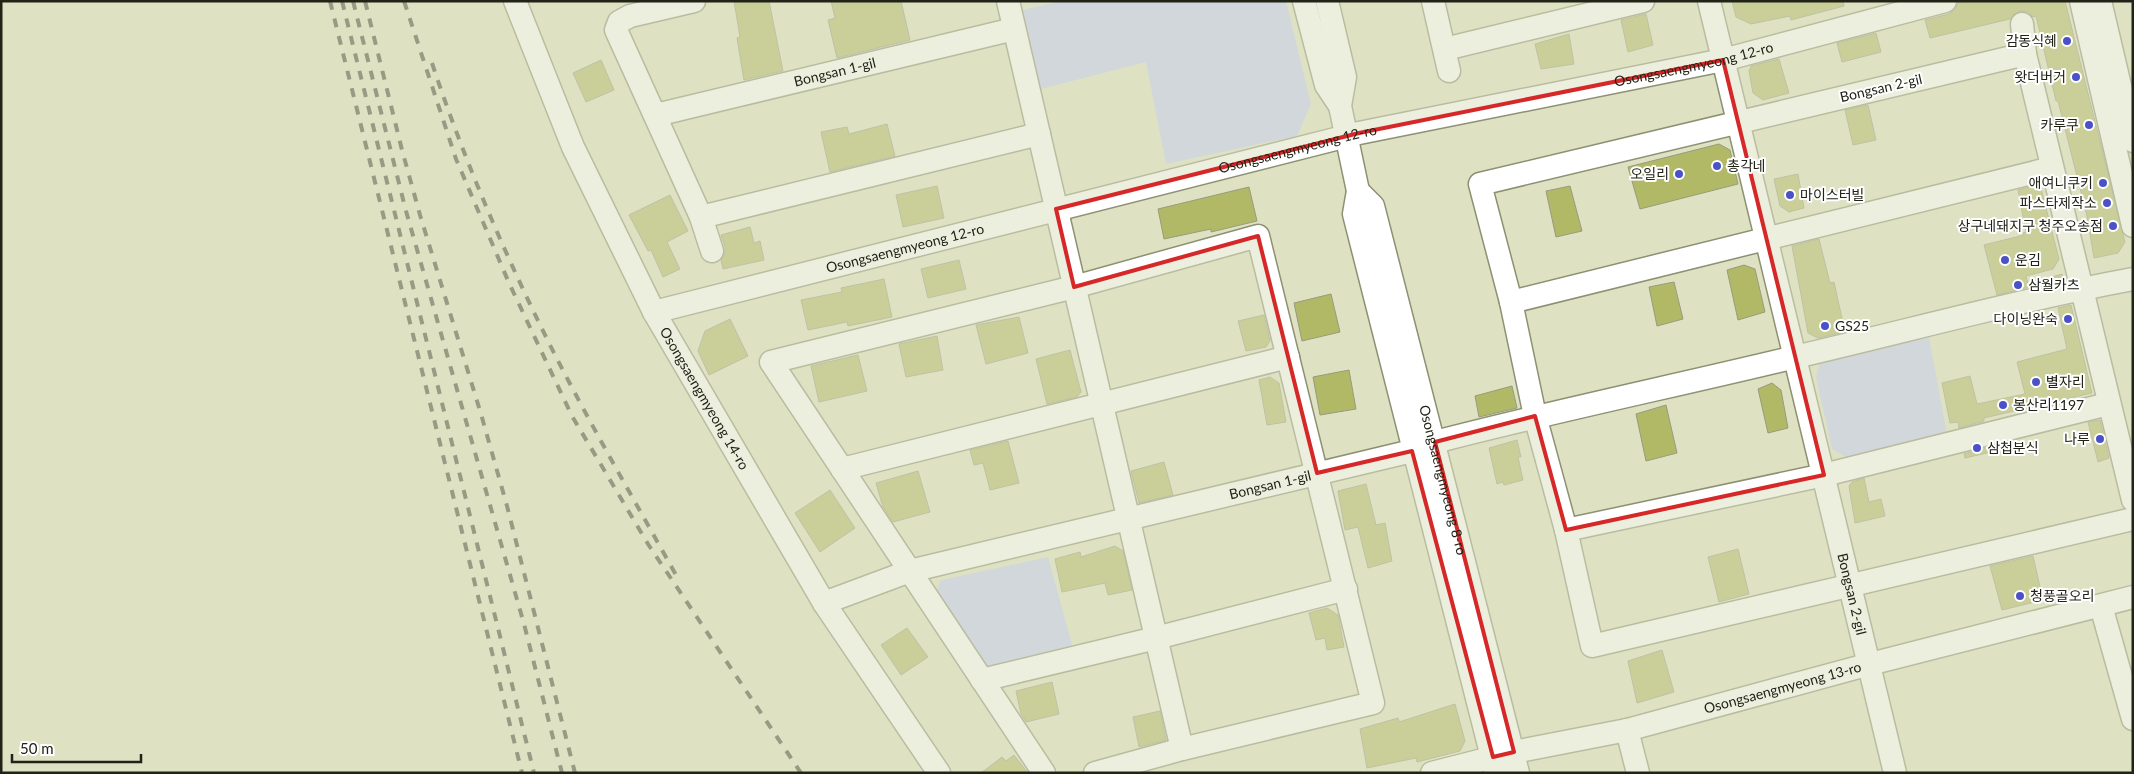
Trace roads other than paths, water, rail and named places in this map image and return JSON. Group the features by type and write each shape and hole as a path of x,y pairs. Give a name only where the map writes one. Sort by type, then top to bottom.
{"street":[{"name":"Osongsaengmyeong 14-ro","path":"514,1 573,147 654,312 824,603 939,773"},
{"path":"694,1 630,16 619,22 616,30 701,217 712,251"},
{"path":"1008,1 1182,749"},
{"name":"Osongsaengmyeong 8-ro","path":"1304,1 1326,86 1340,106"},
{"name":"Osongsaengmyeong 8-ro","path":"1327,1 1345,76 1340,106 1358,191 1354,214 1412,450 1505,764"},
{"path":"1433,1 1449,71"},
{"path":"1445,49 1643,1"},
{"name":"Bongsan 2-gil","path":"1709,1 1895,773"},
{"name":"Osongsaengmyeong 12-ro","path":"654,312 1346,136 1723,60 1945,1"},
{"path":"2081,1 2133,226"},
{"path":"2100,1 2133,141"},
{"path":"2022,24 2025,54 2083,288 2108,404 2133,500"},
{"name":"Bongsan 1-gil","path":"656,115 1014,29"},
{"name":"Bongsan 2-gil","path":"1511,302 1480,184 2025,54"},
{"path":"701,217 1039,134"},
{"path":"2052,168 1511,302 1535,416 1566,530 1592,646 2133,519"},
{"name":"Osongsaengmyeong 8-ro","path":"1358,191 1373,206 1435,442 1505,764"},
{"path":"1044,773 771,362 1074,286 1258,236 1374,702 1182,749 1095,773"},
{"path":"1435,442 1535,416 1795,357 2083,288 2133,279"},
{"path":"842,469 1288,357"},
{"path":"1566,530 1824,475 2108,404"},
{"name":"Bongsan 1-gil","path":"824,603 910,571 1412,450"},
{"path":"982,680 1346,589"},
{"name":"Osongsaengmyeong 13-ro","path":"1432,773 1505,764 1870,664 2102,606 2133,596"},
{"path":"2102,606 2133,719"},
{"path":"1627,730 1638,773"}],"railway":[{"path":"330,1 522,773"},
{"path":"342,1 534,773"},
{"path":"353,1 406,211 524,624 562,773"},
{"path":"365,1 420,215 507,506 575,773"},
{"path":"404,1 456,159 509,283 572,416 648,544 801,773"},
{"path":"432,63 470,168 499,237 547,339 578,399 676,575"}],"place":[{"name":"감동식혜","path":"2067,41"},
{"name":"왓더버거","path":"2076,77"},
{"name":"카루쿠","path":"2089,125"},
{"name":"총각네","path":"1717,166"},
{"name":"오일리","path":"1679,174"},
{"name":"애여니쿠키","path":"2103,183"},
{"name":"마이스터빌","path":"1790,195"},
{"name":"파스타제작소","path":"2107,203"},
{"name":"상구네돼지구 청주오송점","path":"2113,226"},
{"name":"운김","path":"2005,260"},
{"name":"삼월카츠","path":"2018,285"},
{"name":"다이닝완숙","path":"2068,319"},
{"name":"GS25","path":"1825,326"},
{"name":"별자리","path":"2036,382"},
{"name":"봉산리1197","path":"2003,405"},
{"name":"나루","path":"2100,439"},
{"name":"삼첩분식","path":"1977,448"},
{"name":"청풍골오리","path":"2020,596"}]}
